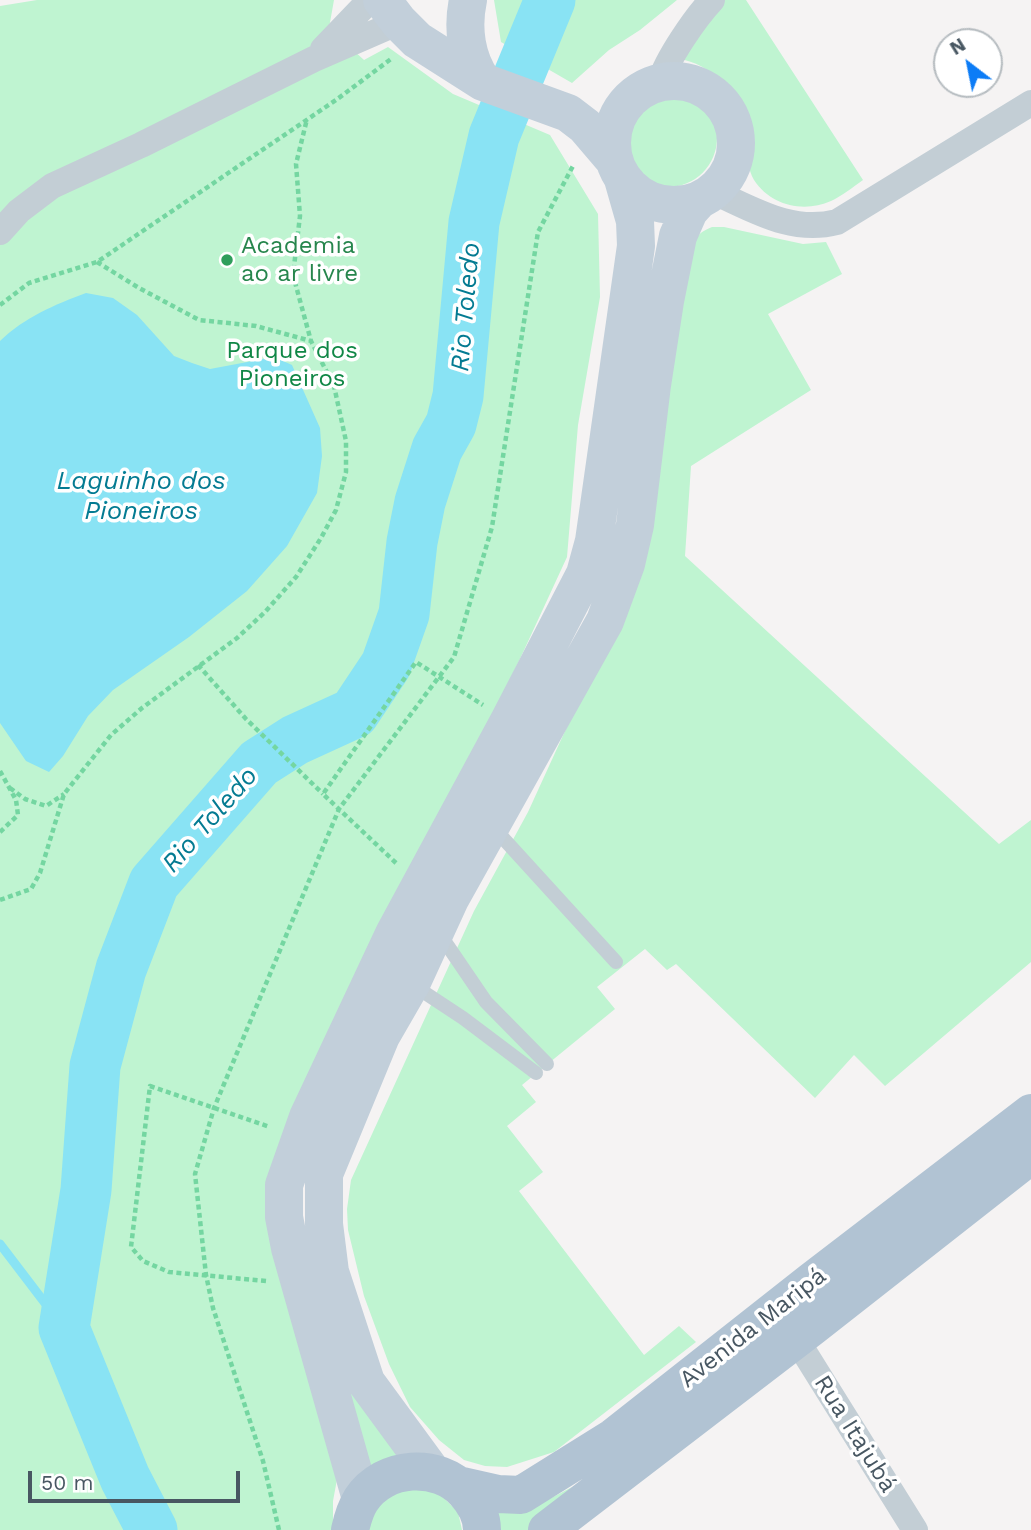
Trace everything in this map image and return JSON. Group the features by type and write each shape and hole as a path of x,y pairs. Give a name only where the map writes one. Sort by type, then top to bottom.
{"main road":[{"name":"Avenida Maripá","path":"356,1515 378,1483 399,1473 445,1478 498,1494 521,1495 614,1437 1031,1113"},
{"name":"Avenida Maripá","path":"547,1530 1031,1155"},
{"path":"445,1478 474,1502 482,1530"}],"street":[{"path":"468,0 465,37 477,73 486,83"},
{"path":"660,82 673,56 712,0"},
{"path":"356,1515 284,1217 284,1185 300,1138 396,973 420,913 509,721 585,574 594,541 636,246 635,221 584,126 552,107 486,83 392,16"},
{"path":"0,232 19,211 52,187 314,59 392,16"},
{"path":"314,59 392,16"},
{"path":"420,913 492,825 606,621 635,525 646,424 669,278 682,224 689,211 729,171 736,151 735,131 729,113 716,97 699,86 680,80 660,82 641,90 626,103 616,120 605,167"},
{"path":"552,107 586,112 626,103"},
{"path":"605,167 638,194 657,203 678,205 705,195 797,226 818,227 837,222 1031,103"},
{"path":"396,973 381,1036 324,1174 324,1223 330,1272 366,1382 445,1478"},
{"name":"Rua Itajubá","path":"796,1339 915,1530"}],"lane":[{"path":"492,825 617,962"},
{"path":"396,973 542,1069 486,1002 420,913"}],"path":[{"path":"0,305 29,283 97,262 307,119 392,16"},
{"path":"9,788 25,799 46,806 64,794 111,735 142,708 237,638 265,612 296,577 336,509 346,472 346,441 334,386 311,341 293,275 300,216 296,164 307,119"},
{"path":"279,1530 262,1461 213,1308 206,1275 195,1174 214,1108 339,809 454,657 492,527 538,232 605,167"},
{"path":"97,262 199,320 256,326 311,341"},
{"path":"323,794 416,662 509,721"},
{"path":"198,665 246,719 339,809 420,913"},
{"path":"0,771 16,800 18,815 0,832"},
{"path":"0,900 31,889 40,873 64,794"},
{"path":"300,1138 150,1086 131,1247 143,1261 169,1272 300,1285"}],"green space":[{"name":"Parque dos Pioneiros","path":"37,0 334,0 329,28 364,60 388,47 453,94 550,135 598,214 600,297 578,425 567,557 274,1168 338,1474 333,1501 333,1530 0,1530 0,6"},
{"path":"494,0 677,0 640,30 609,50 572,83 501,42"},
{"path":"725,0 746,0 863,180 835,199 821,205 789,205 769,196 761,189 750,172 737,115 726,90 708,71 681,59 712,12"},
{"path":"658,89 678,89 703,103 714,119 717,138 714,157 703,173 678,187 658,187 641,179 627,165 619,148 619,128 627,111 641,97"},
{"path":"712,227 724,227 803,244 826,242 842,274 768,314 811,390 691,466 685,556 999,844 1031,820 1031,962 885,1086 854,1055 815,1098 676,964 667,970 645,949 597,987 615,1009 522,1085 536,1102 507,1126 543,1172 519,1191 644,1355 679,1326 696,1342 554,1452 507,1467 485,1466 464,1460 439,1440 410,1407 389,1364 364,1296 348,1230 347,1209 351,1180 474,911 528,812 629,591 686,257 699,235"},
{"path":"347,1388 405,1456 370,1466"},
{"path":"572,1487 530,1530 491,1530 490,1507 538,1505"},
{"path":"435,1489 458,1512 462,1530 363,1530 387,1490"}],"water":[{"name":"Laguinho dos Pioneiros","path":"86,293 113,298 137,315 174,356 192,363 210,369 274,357 292,365 320,428 322,456 317,493 287,546 247,591 189,637 113,690 88,716 63,756 49,772 26,761 0,723 0,341 40,312"}],"waterway":[{"name":"Rio Toledo","path":"152,1530 125,1478 64,1328 86,1190 95,1066 121,969 154,883 259,763 295,740 354,713 386,665 404,614 412,542 420,502 437,449 451,424 458,396 474,222 494,136 550,0"},
{"path":"0,1244 64,1328"}],"place":[{"name":"Academia ao ar livre","path":"227,260"}]}
